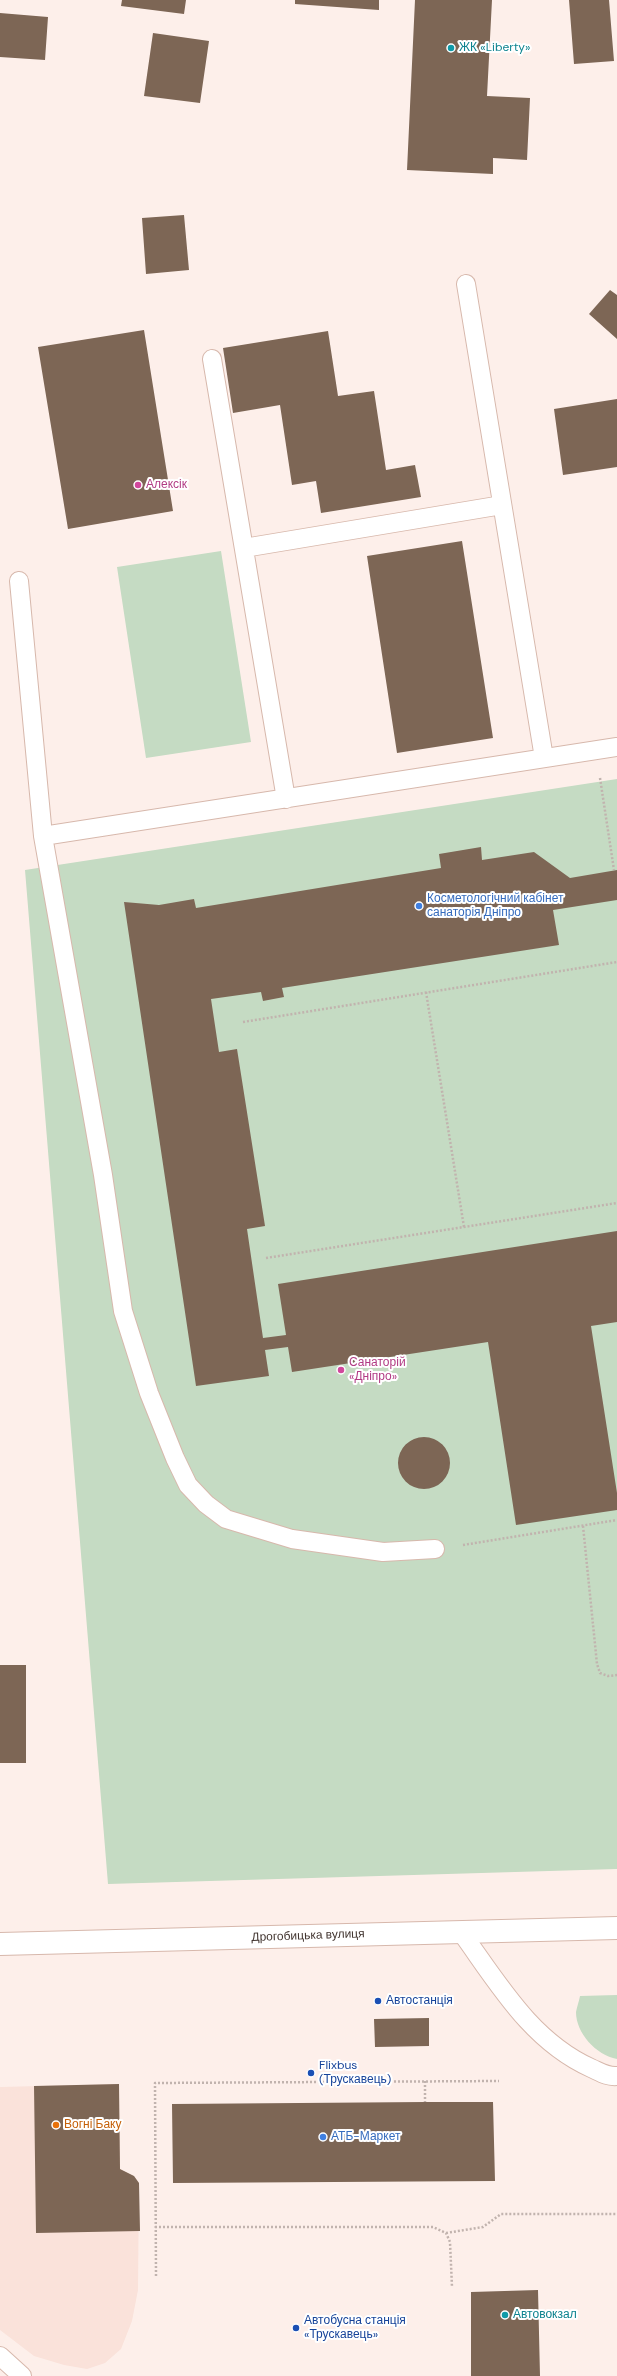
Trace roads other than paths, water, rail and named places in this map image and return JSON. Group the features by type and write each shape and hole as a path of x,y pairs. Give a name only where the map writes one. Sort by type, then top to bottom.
{"main road":[{"name":"Дрогобицька вулиця","path":"0,1944 617,1928"}],"lane":[{"path":"466,284 544,758"},
{"path":"212,359 286,799"},
{"path":"244,548 502,505"},
{"path":"19,581 43,836 103,1175 123,1311 149,1393 175,1458 188,1485 206,1504 226,1519 292,1539 382,1552 434,1549"},
{"path":"43,836 617,747"},
{"path":"461,1932 517,2009 549,2043 578,2062 610,2076 617,2076"},
{"path":"0,2356 22,2376"}],"place":[{"name":"ЖК «Liberty»","path":"451,48"},
{"name":"Алексік","path":"138,485"},
{"name":"Косметологічний кабінет санаторія Дніпро","path":"419,906"},
{"name":"Санаторій «Дніпро»","path":"341,1370"},
{"name":"Автостанція","path":"378,2001"},
{"name":"Flixbus (Трускавець)","path":"311,2073"},
{"name":"Вогні Баку","path":"56,2125"},
{"name":"АТБ-Маркет","path":"323,2137"},
{"name":"Автовокзал","path":"505,2315"},
{"name":"Автобусна станція «Трускавець»","path":"296,2328"}]}
